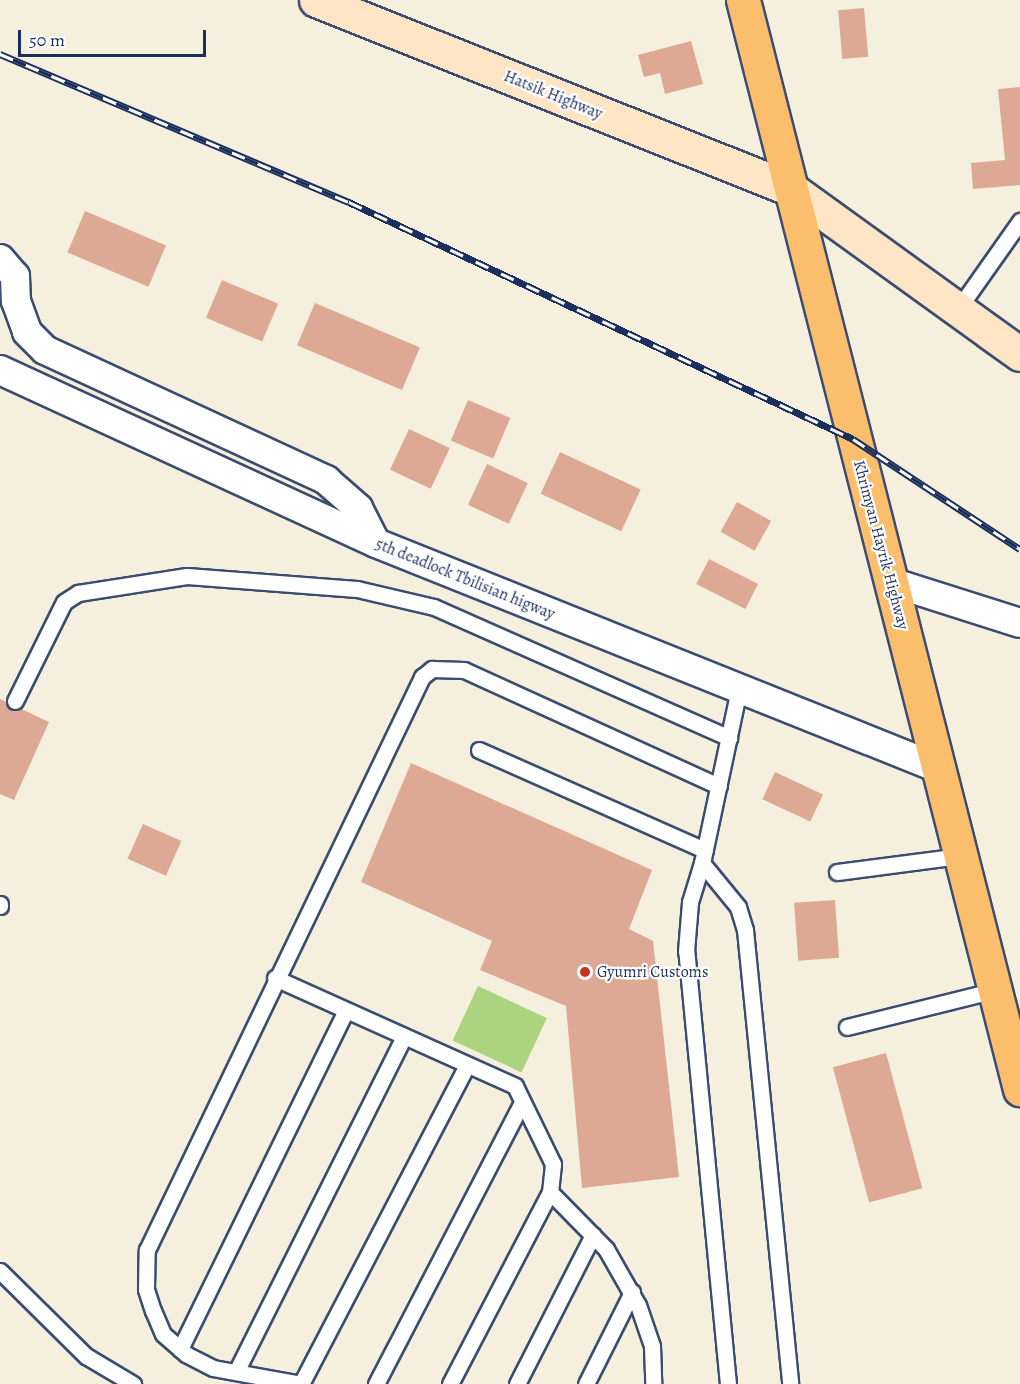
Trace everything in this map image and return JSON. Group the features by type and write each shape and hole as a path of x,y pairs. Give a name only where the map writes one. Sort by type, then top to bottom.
{"highway":[{"name":"Khrimyan Hayrik Highway","path":"743,0 995,990 1016,1056 1020,1089"}],"street":[{"name":"Hatsik Highway","path":"316,0 791,189 1020,354"},
{"path":"0,260 15,276 16,301 27,332 45,350 326,480 358,508 376,543"},
{"name":"5th deadlock Tbilisian higway","path":"0,370 376,543 938,768"},
{"path":"891,582 1020,623"}],"lane":[{"path":"958,309 1020,221"},
{"path":"15,701 64,602 78,593 187,576 357,589 434,606 729,738"},
{"path":"467,1065 301,1384 213,1368 180,1349 163,1334 146,1289 147,1250 275,978 422,677 432,669 464,670 719,786"},
{"path":"728,1384 686,951 690,902 703,856 739,689"},
{"path":"479,750 703,856 738,907 745,930 790,1384"},
{"path":"837,872 961,856"},
{"path":"275,978 515,1086 553,1164 550,1192 450,1384"},
{"path":"847,1027 995,990"},
{"path":"180,1349 346,1010"},
{"path":"236,1372 404,1037"},
{"path":"376,1384 522,1102"},
{"path":"550,1192 559,1206 593,1235 617,1265 632,1292 652,1346 653,1384"},
{"path":"517,1384 593,1235"},
{"path":"0,1271 86,1356 133,1384"},
{"path":"586,1384 632,1292"}],"green space":[{"path":"478,986 547,1018 522,1072 453,1040"}],"building":[{"path":"864,8 868,57 842,59 838,10"},
{"path":"691,41 703,84 665,94 660,73 644,77 638,55"},
{"path":"1020,87 1020,185 973,189 971,163 1005,160 998,89"},
{"path":"85,211 166,245 148,287 67,252"},
{"path":"222,280 278,304 262,342 206,318"},
{"path":"315,303 420,348 402,390 297,345"},
{"path":"468,400 510,418 493,458 451,441"},
{"path":"409,429 450,448 431,489 390,470"},
{"path":"560,452 641,490 621,531 541,494"},
{"path":"487,464 528,483 509,524 468,505"},
{"path":"737,502 771,521 755,551 721,532"},
{"path":"709,559 758,584 745,609 696,584"},
{"path":"0,699 49,722 14,800 0,794"},
{"path":"411,763 652,870 629,929 653,941 679,1177 582,1188 566,1006 480,970 492,941 361,882"},
{"path":"775,772 823,794 810,822 762,799"},
{"path":"143,824 181,841 166,876 128,859"},
{"path":"835,900 839,958 798,961 794,903"},
{"path":"886,1053 922,1188 869,1202 833,1067"}],"railway":[{"path":"0,54 349,202 853,439 1020,549"}],"place":[{"name":"Gyumri Customs","path":"585,972"}]}
